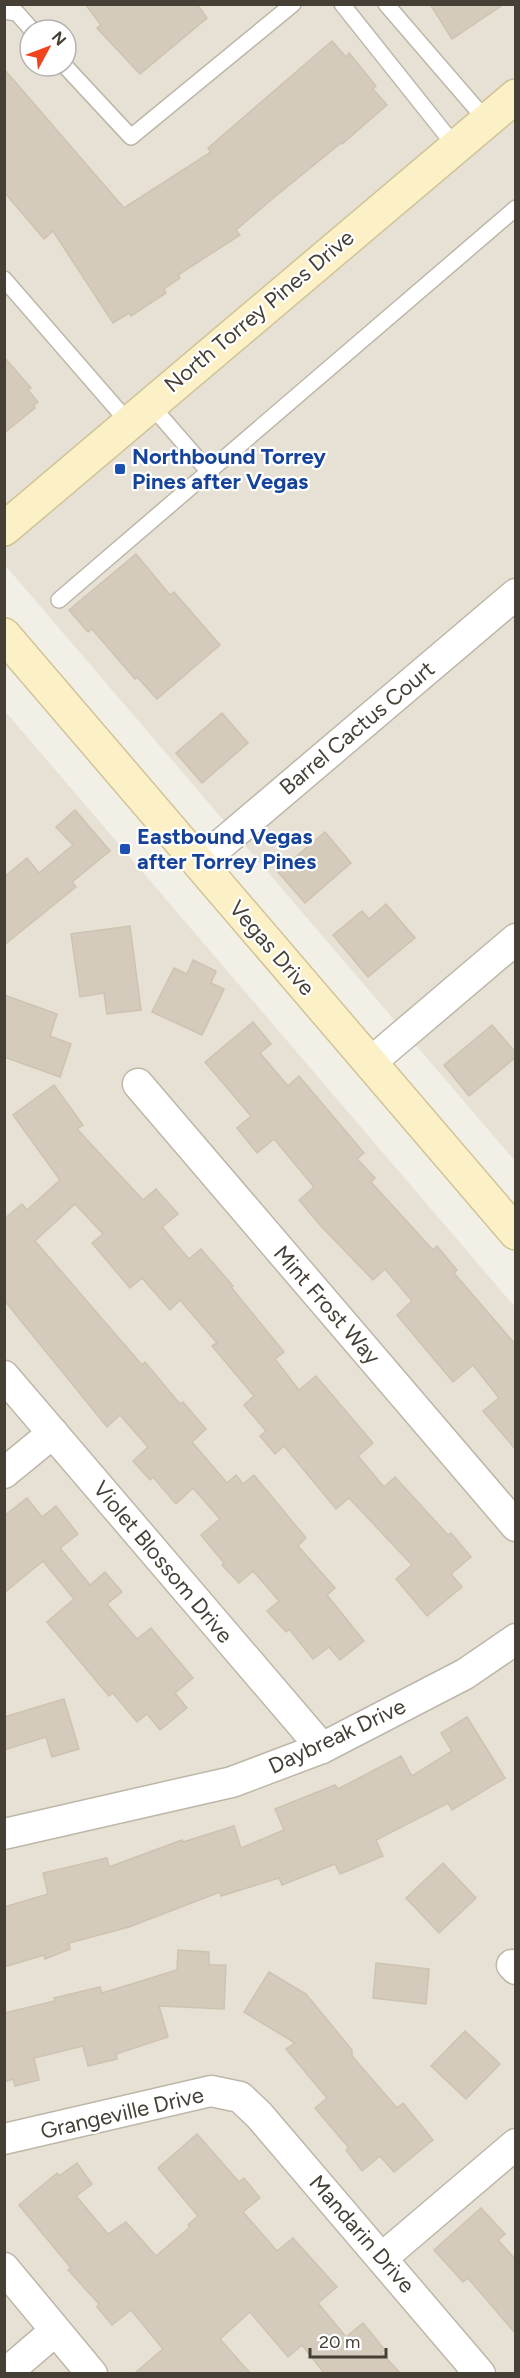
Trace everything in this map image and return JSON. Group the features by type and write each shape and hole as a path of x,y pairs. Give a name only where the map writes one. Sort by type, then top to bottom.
{"main road":[{"name":"North Torrey Pines Drive","path":"4,529 516,96"},
{"name":"Vegas Drive","path":"4,635 516,1233"}],"street":[{"name":"Barrel Cactus Court","path":"199,862 516,594"},
{"path":"370,1063 516,939"},
{"name":"Mint Frost Way","path":"138,1084 516,1526"},
{"name":"Violet Blossom Drive","path":"4,1376 322,1748"},
{"path":"4,1473 53,1433"},
{"name":"Daybreak Drive","path":"4,1834 232,1782 322,1748 465,1674 516,1640"},
{"name":"Grangeville Drive","path":"4,2139 211,2091 240,2097"},
{"name":"Mandarin Drive","path":"240,2097 259,2115 480,2373"},
{"path":"382,2258 516,2144"},
{"path":"4,2268 92,2373"},
{"path":"5,2373 55,2331"}],"lane":[{"path":"76,78 130,137 293,4"},
{"path":"342,4 456,146"},
{"path":"386,4 486,120"},
{"path":"4,11 17,13 21,18"},
{"path":"59,600 516,208"},
{"path":"4,279 140,413 208,472"}],"shaded area":[{"path":"4,5 515,5 515,1161 5,565"},
{"path":"4,710 515,1307 515,2373 5,2373"}],"building":[{"path":"85,4 197,4 207,18 140,74 97,28 101,25"},
{"path":"430,4 504,4 452,39"},
{"path":"332,41 346,57 349,53 376,86 373,89 387,105 236,230 240,235 178,275 180,278 164,289 166,293 131,316 129,313 113,323 53,231 44,239 4,192 4,69 124,208 211,152 208,148"},
{"path":"4,357 31,388 28,390 38,402 34,405 35,408 4,433"},
{"path":"136,554 170,595 174,592 220,645 157,699 137,677 135,679 92,629 88,632 69,610"},
{"path":"222,713 248,743 202,783 176,753"},
{"path":"75,810 110,851 72,882 76,887 4,945 4,877 27,858 39,873 73,845 56,827"},
{"path":"325,832 351,863 305,903 278,872"},
{"path":"386,904 415,938 368,977 333,935 362,911 369,919"},
{"path":"130,926 141,1010 107,1014 104,993 80,997 71,934"},
{"path":"193,960 216,971 211,983 224,989 202,1035 152,1012 174,968 187,974"},
{"path":"4,995 57,1014 50,1036 71,1044 60,1077 4,1057"},
{"path":"253,1022 271,1044 260,1053 288,1086 299,1076 364,1153 357,1159 375,1178 371,1182 433,1250 437,1246 457,1270 454,1273 516,1345 516,1450 483,1411 499,1398 473,1365 453,1382 397,1315 412,1301 385,1269 373,1280 320,1225 299,1200 314,1187 274,1139 257,1153 237,1128 251,1116 205,1062"},
{"path":"492,1025 516,1053 516,1057 469,1096 444,1065"},
{"path":"54,1085 83,1125 77,1129 143,1200 156,1189 178,1214 162,1227 189,1259 201,1249 233,1286 231,1287 284,1352 275,1359 299,1390 316,1376 373,1443 358,1456 384,1487 395,1477 448,1535 451,1533 471,1557 451,1574 462,1587 427,1616 396,1579 412,1565 349,1498 336,1509 284,1446 275,1454 260,1436 266,1431 244,1405 254,1396 212,1346 217,1343 180,1300 170,1310 142,1278 130,1288 92,1243 103,1234 75,1204 35,1241 142,1365 145,1362 180,1404 183,1402 206,1429 192,1442 227,1483 236,1475 243,1484 254,1475 306,1538 298,1546 335,1588 327,1595 364,1641 340,1660 329,1647 313,1659 289,1629 286,1632 267,1611 279,1601 253,1571 239,1583 222,1565 224,1563 201,1535 220,1519 193,1488 176,1504 153,1477 150,1480 133,1461 148,1447 120,1415 107,1427 4,1300 4,1219 22,1204 27,1210 60,1180 13,1115"},
{"path":"27,1498 42,1517 56,1506 78,1534 60,1548 90,1585 105,1572 122,1592 107,1604 137,1639 151,1628 193,1678 175,1693 187,1708 160,1730 147,1714 137,1722 113,1693 109,1696 47,1622 74,1599 43,1561 4,1593 4,1516"},
{"path":"64,1699 79,1749 52,1757 46,1737 4,1750 4,1717"},
{"path":"467,1717 505,1778 452,1810 448,1803 376,1840 383,1856 340,1874 335,1864 282,1885 279,1878 221,1896 220,1892 129,1927 69,1943 70,1949 45,1959 44,1955 4,1967 4,1907 48,1894 43,1873 107,1858 109,1867 182,1840 183,1842 234,1826 241,1848 284,1830 275,1809 335,1785 338,1789 401,1756 412,1776 452,1751 441,1733"},
{"path":"443,1863 476,1898 439,1933 406,1898"},
{"path":"178,1950 209,1952 209,1965 226,1965 224,2009 159,2006 168,2037 116,2054 117,2059 88,2066 83,2046 34,2058 39,2080 15,2086 13,2079 4,2082 4,2013 100,1987 102,1993 177,1970"},
{"path":"376,1963 429,1969 426,2004 373,1998"},
{"path":"269,1972 306,1994 352,2050 352,2056 397,2108 403,2103 433,2140 394,2172 380,2156 362,2171 346,2150 349,2148 315,2108 327,2098 286,2049 295,2043 244,2012"},
{"path":"465,2031 500,2064 466,2099 431,2066"},
{"path":"197,2134 239,2182 244,2178 260,2198 243,2212 277,2251 293,2238 337,2287 318,2303 346,2337 363,2323 385,2350 381,2352 400,2373 324,2373 302,2345 288,2357 250,2312 220,2339 250,2373 135,2373 163,2349 131,2310 112,2325 97,2307 99,2304 68,2270 71,2268 19,2205 57,2173 59,2176 77,2163 92,2184 76,2196 108,2234 126,2222 156,2256 190,2227 188,2225 198,2216 158,2168"},
{"path":"481,2208 505,2234 498,2240 516,2260 516,2334 468,2278 463,2282 434,2250"}],"place":[{"name":"Northbound Torrey Pines after Vegas","path":"120,469"},
{"name":"Eastbound Vegas after Torrey Pines","path":"125,849"}]}
